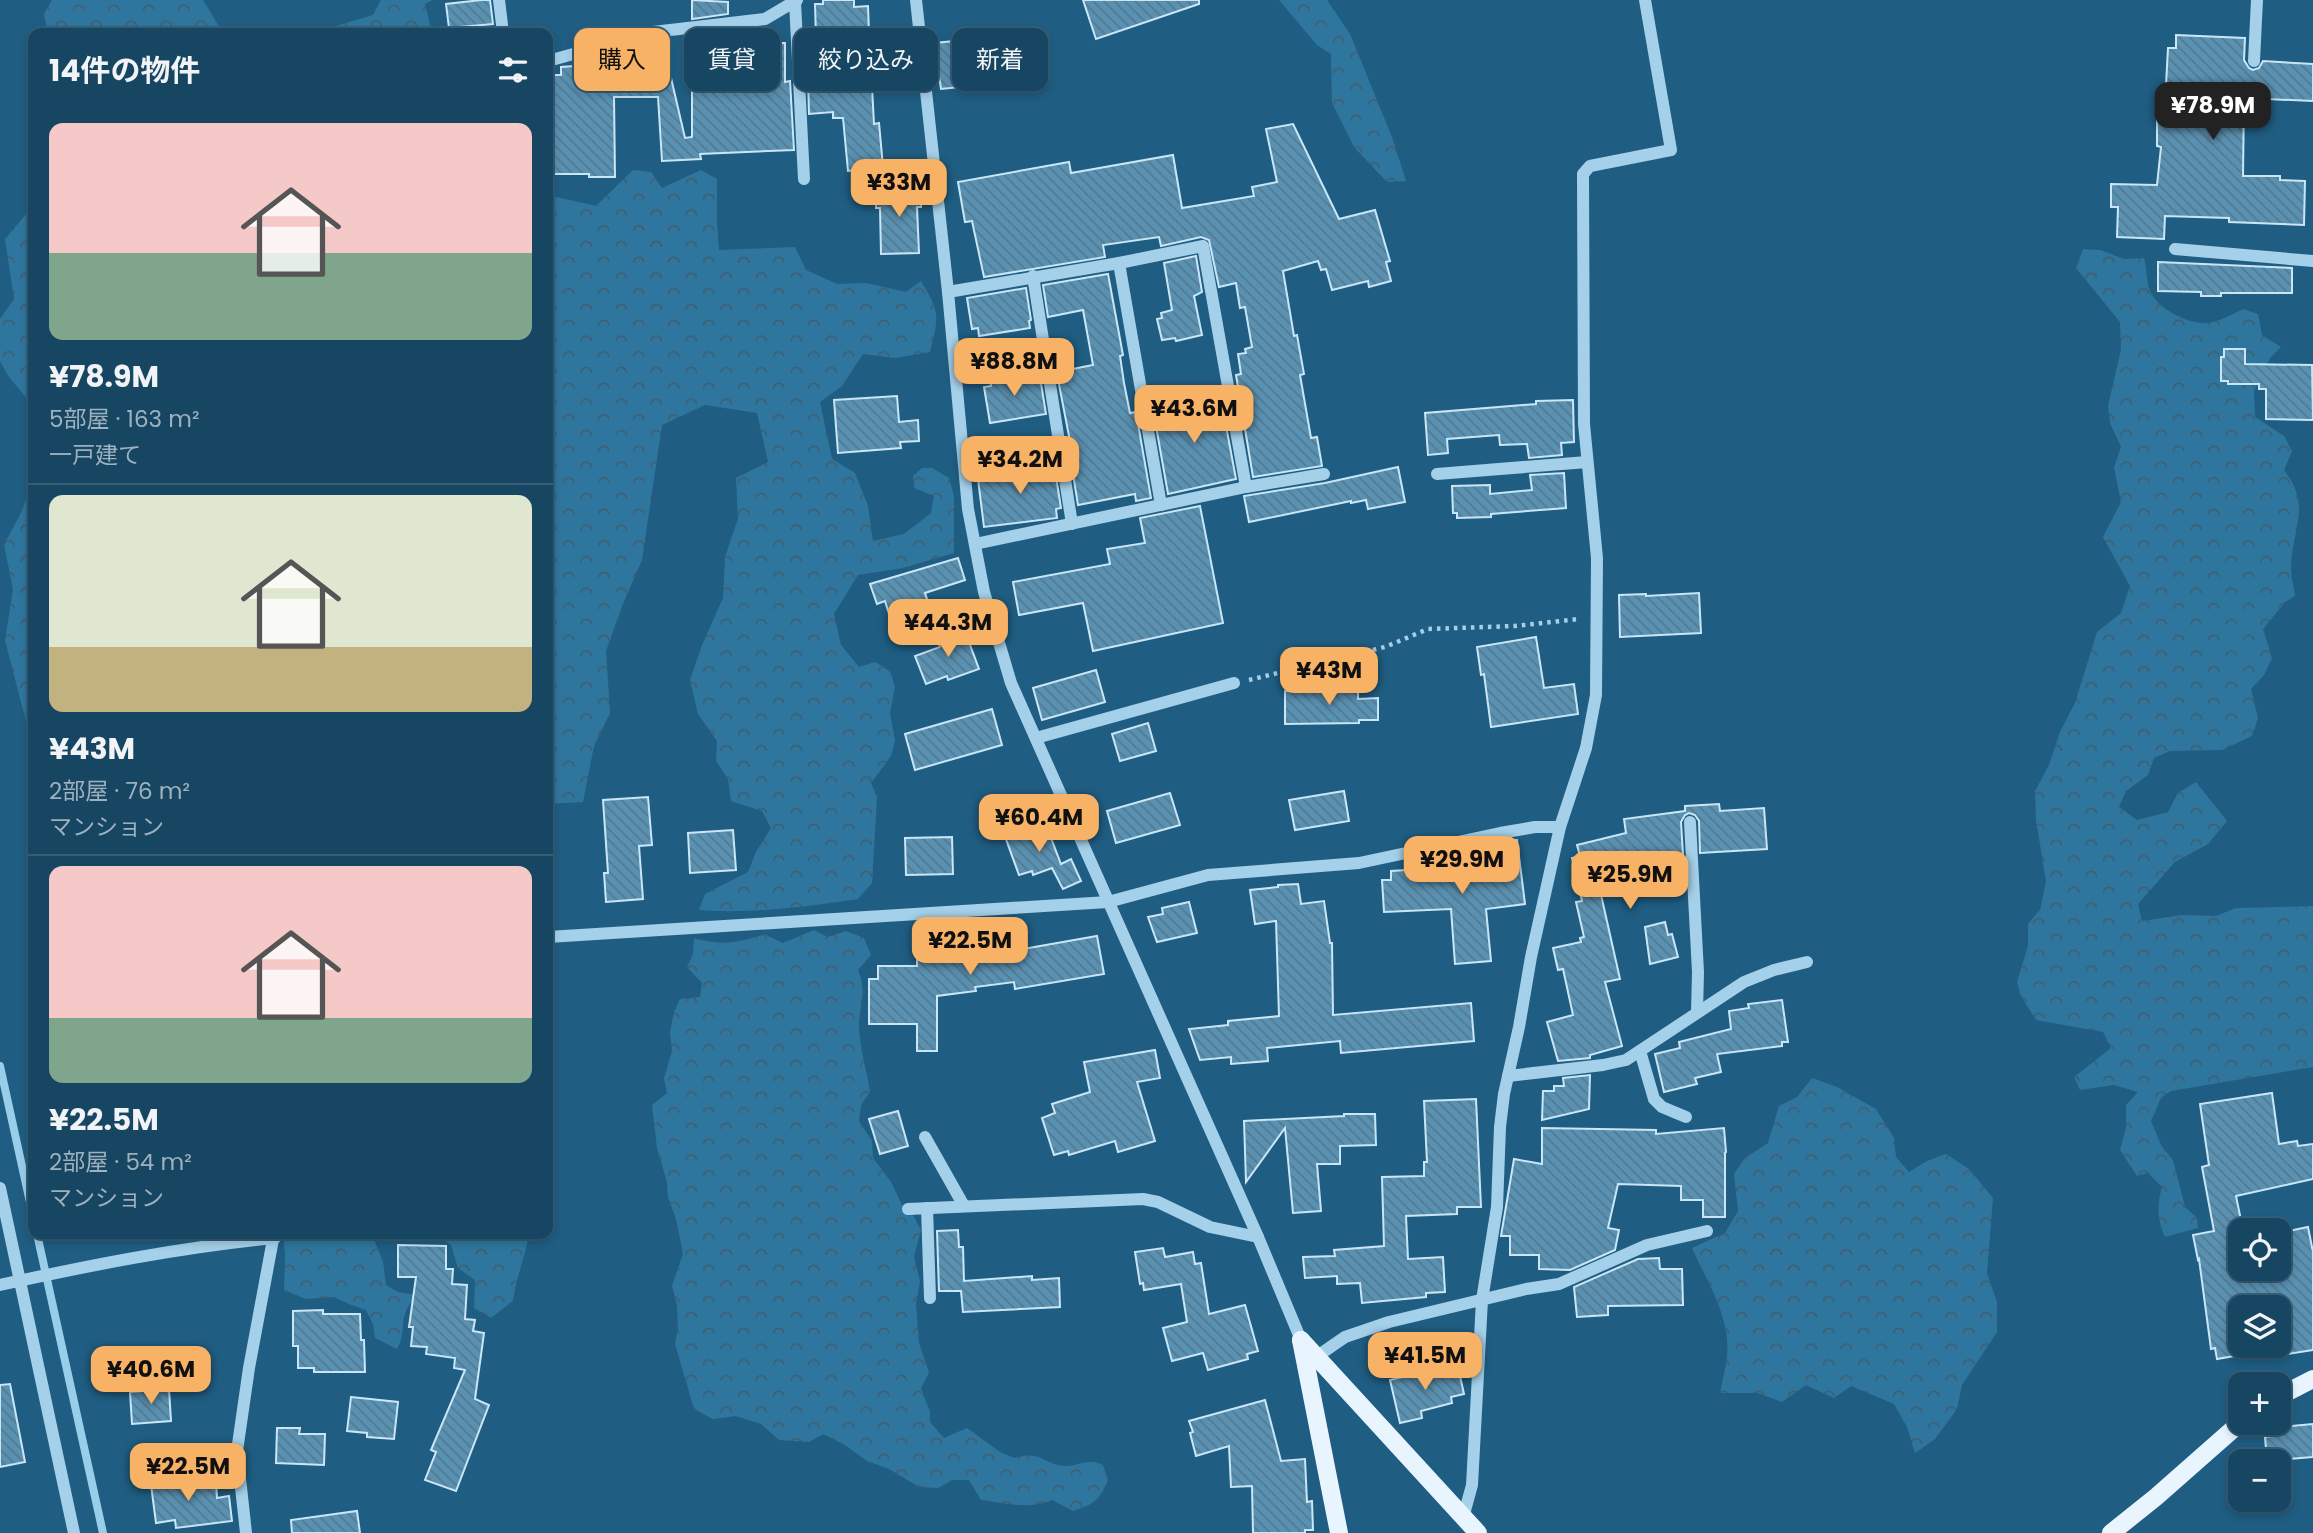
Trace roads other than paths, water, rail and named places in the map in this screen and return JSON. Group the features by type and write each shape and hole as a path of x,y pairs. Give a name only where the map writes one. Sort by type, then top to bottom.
{"main road":[{"path":"1301,1340 1478,1533"},
{"path":"1301,1340 1339,1533"},
{"path":"2291,1390 2313,1379"},
{"path":"2111,1533 2228,1434"}],"street":[{"path":"499,0 502,28"},
{"path":"916,0 948,292 968,509 984,592 1011,683 1258,1237 1301,1340"},
{"path":"1463,1518 1472,1485 1482,1300 1497,1207 1500,1127 1508,1076 1560,827 1586,748 1596,695 1597,558 1584,424 1583,174 1590,166 1671,150 1646,0"},
{"path":"2255,61 2257,0"},
{"path":"553,60 653,32 765,19 796,1 804,179"},
{"path":"948,292 1203,246 1246,487"},
{"path":"2175,249 2313,261"},
{"path":"1119,263 1161,505"},
{"path":"1033,276 1072,524"},
{"path":"1437,474 1587,462"},
{"path":"975,544 1246,487 1324,474"},
{"path":"1035,738 1234,683"},
{"path":"1690,822 1698,972 1697,1012"},
{"path":"553,937 1108,902 1208,875 1359,863 1500,833 1535,827 1560,827"},
{"path":"1508,1076 1626,1060 1744,982 1774,970 1807,962"},
{"path":"1640,1051 1654,1099 1662,1107 1686,1117"},
{"path":"925,1138 964,1206"},
{"path":"0,1188 74,1533"},
{"path":"908,1209 1143,1199 1158,1202 1210,1227 1258,1237"},
{"path":"927,1208 929,1298"},
{"path":"1316,1357 1345,1337 1389,1322 1526,1289 1559,1284 1647,1245 1707,1231"},
{"path":"0,1285 145,1256 255,1239"},
{"path":"246,1533 237,1451 249,1368 273,1239"}],"waterway":[{"path":"0,1066 28,1193"},
{"path":"38,1239 103,1533"}]}
